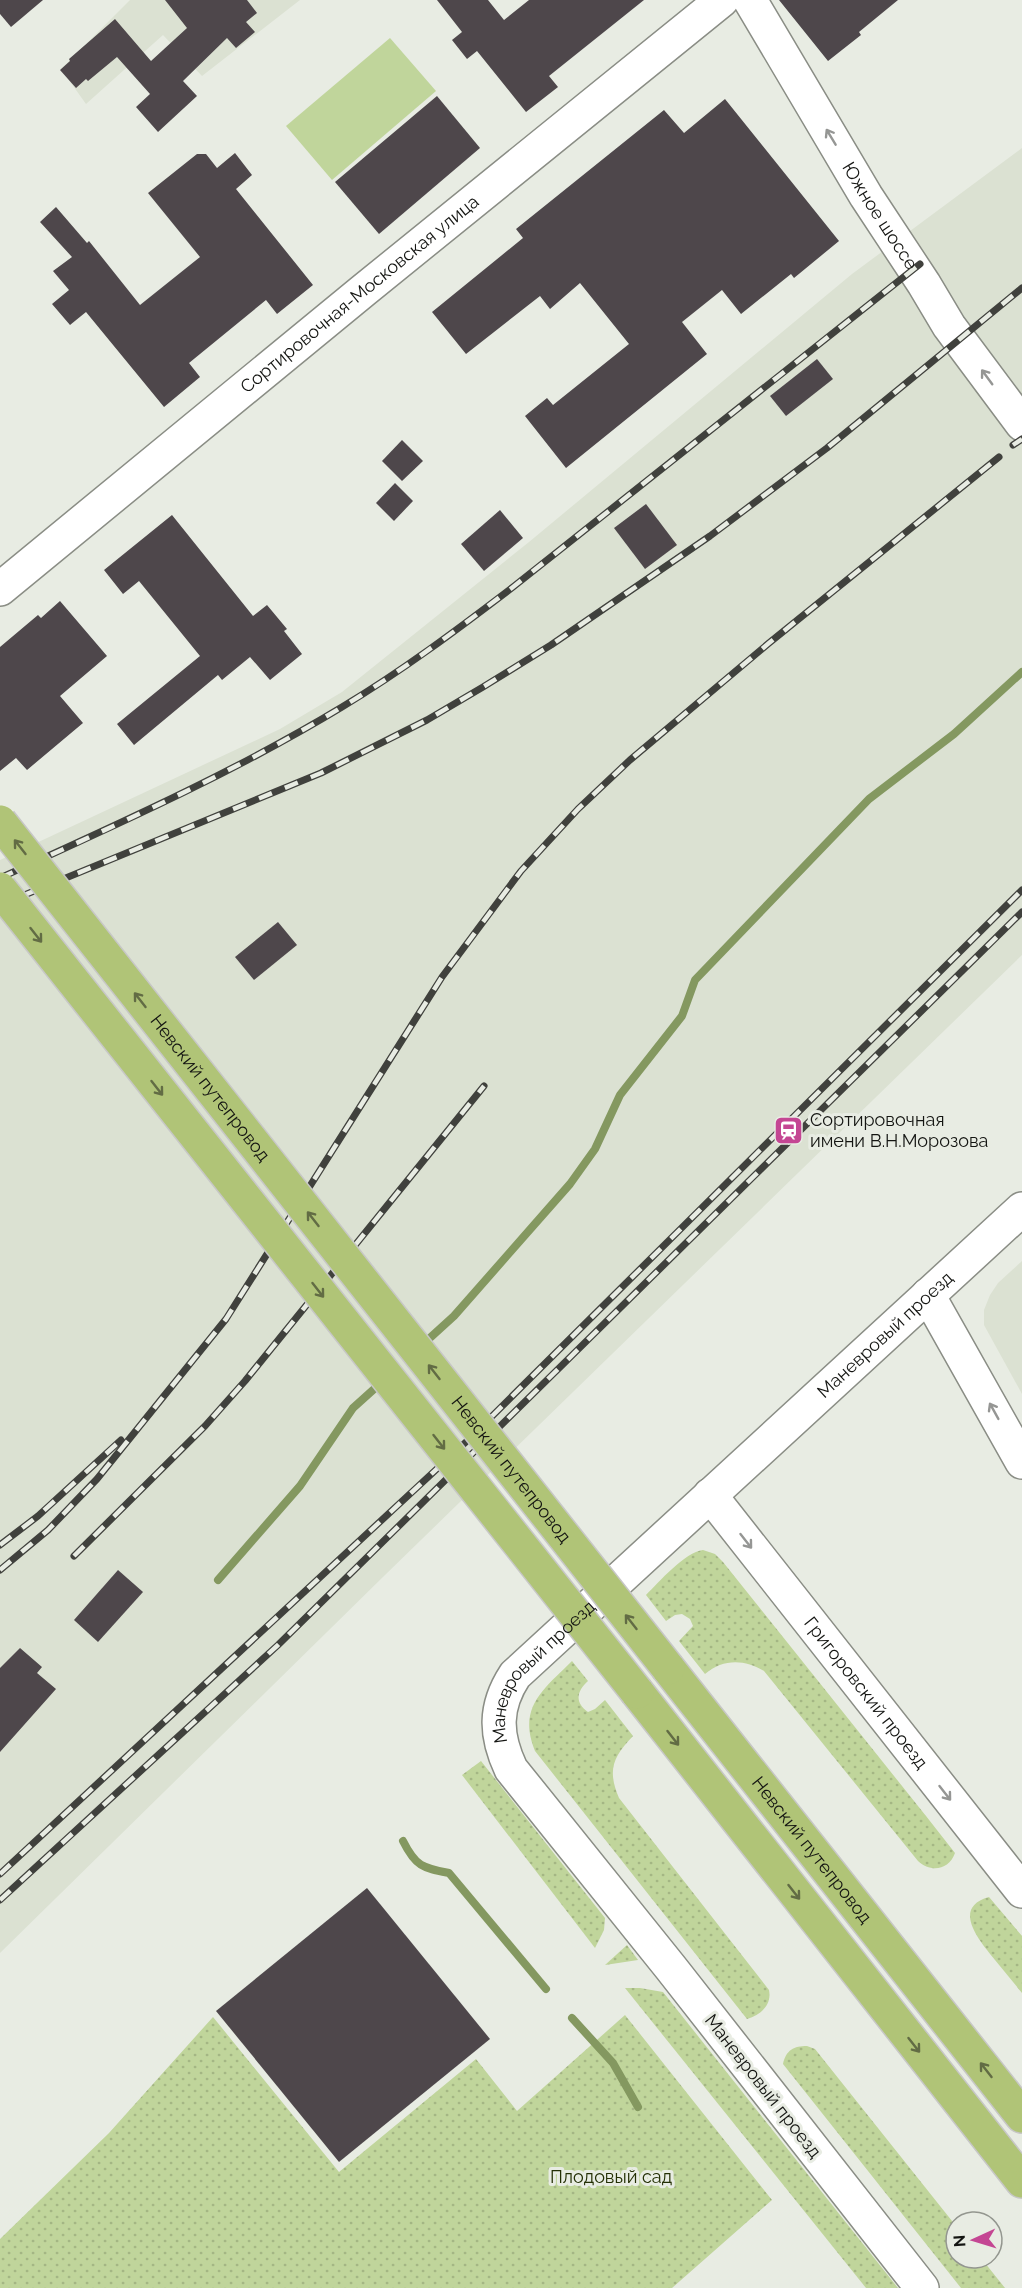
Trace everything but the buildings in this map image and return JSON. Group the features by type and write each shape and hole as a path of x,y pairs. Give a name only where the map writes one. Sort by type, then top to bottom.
{"main road":[{"name":"Невский путепровод","path":"0,822 1022,2116"},
{"path":"0,889 1022,2181"}],"street":[{"name":"Сортировочная-Московская улица","path":"0,589 722,0"},
{"name":"Южное шоссе","path":"750,0 866,196 949,326 1022,424"},
{"name":"Маневровый проезд","path":"922,2288 671,1968 511,1769 503,1752 499,1710 504,1692 515,1675 1022,1209"},
{"path":"928,1295 1022,1462"},
{"name":"Григоровский проезд","path":"710,1495 1022,1891"}],"shaded area":[{"path":"130,0 300,0 202,76 163,35 86,104 61,69"},
{"path":"1022,148 1022,955 0,1953 0,860 280,729 342,692 529,542 852,274"},
{"path":"1022,1261 1022,1394 984,1325 984,1310 998,1283"}],"green space":[{"path":"390,38 436,91 332,180 286,126"},
{"path":"703,1550 715,1554 723,1562 926,1816 955,1853 949,1863 934,1868 918,1861 764,1671 749,1664 734,1662 726,1663 705,1674 679,1641 693,1626 690,1619 682,1614 675,1615 666,1621 646,1595 680,1562"},
{"path":"572,1661 588,1681 579,1693 579,1700 584,1708 588,1712 605,1700 633,1736 614,1764 613,1779 619,1798 769,1990 767,2005 757,2015 747,2019 535,1751 530,1736 531,1711 543,1690"},
{"path":"481,1761 605,1918 604,1930 595,1948 462,1775"},
{"path":"989,1897 1022,1936 1022,1993 983,1944 972,1926 970,1917 972,1909 977,1902"},
{"path":"627,1945 638,1960 605,1965"},
{"path":"625,1988 663,1992 898,2288 866,2288"},
{"name":"Плодовый сад","path":"625,2015 772,2200 672,2288 0,2288 0,2239 109,2133 213,2017 339,2172 476,2059 517,2111"},
{"path":"807,2046 815,2049 944,2211 944,2267 783,2064 786,2055 798,2047"},
{"path":"947,2270 991,2270 1005,2288 961,2288"}],"waterway":[{"path":"421,1346 454,1316 570,1184 595,1149 620,1095 682,1016 695,980 869,799 954,734 1022,672"},
{"path":"218,1580 300,1486 353,1408 383,1381"},
{"path":"403,1841 421,1865 449,1873 546,1989"},
{"path":"572,2018 613,2063 638,2107"}],"railway":[{"path":"0,878 130,818 259,754 386,679 513,587 920,264"},
{"path":"0,905 321,773 427,720 483,687 551,645 710,536 827,448 1022,288"},
{"path":"1013,445 1022,439"},
{"path":"0,1570 48,1530 97,1479 226,1319 442,977 521,871 578,809 630,760 769,643 999,457"},
{"path":"0,1874 467,1441 1022,890"},
{"path":"0,1900 278,1645 1022,912"},
{"path":"74,1556 205,1426 245,1381 484,1086"},
{"path":"0,1545 38,1516 121,1440"}],"place":[{"name":"Сортировочная имени В.Н.Морозова","path":"789,1130"}]}
